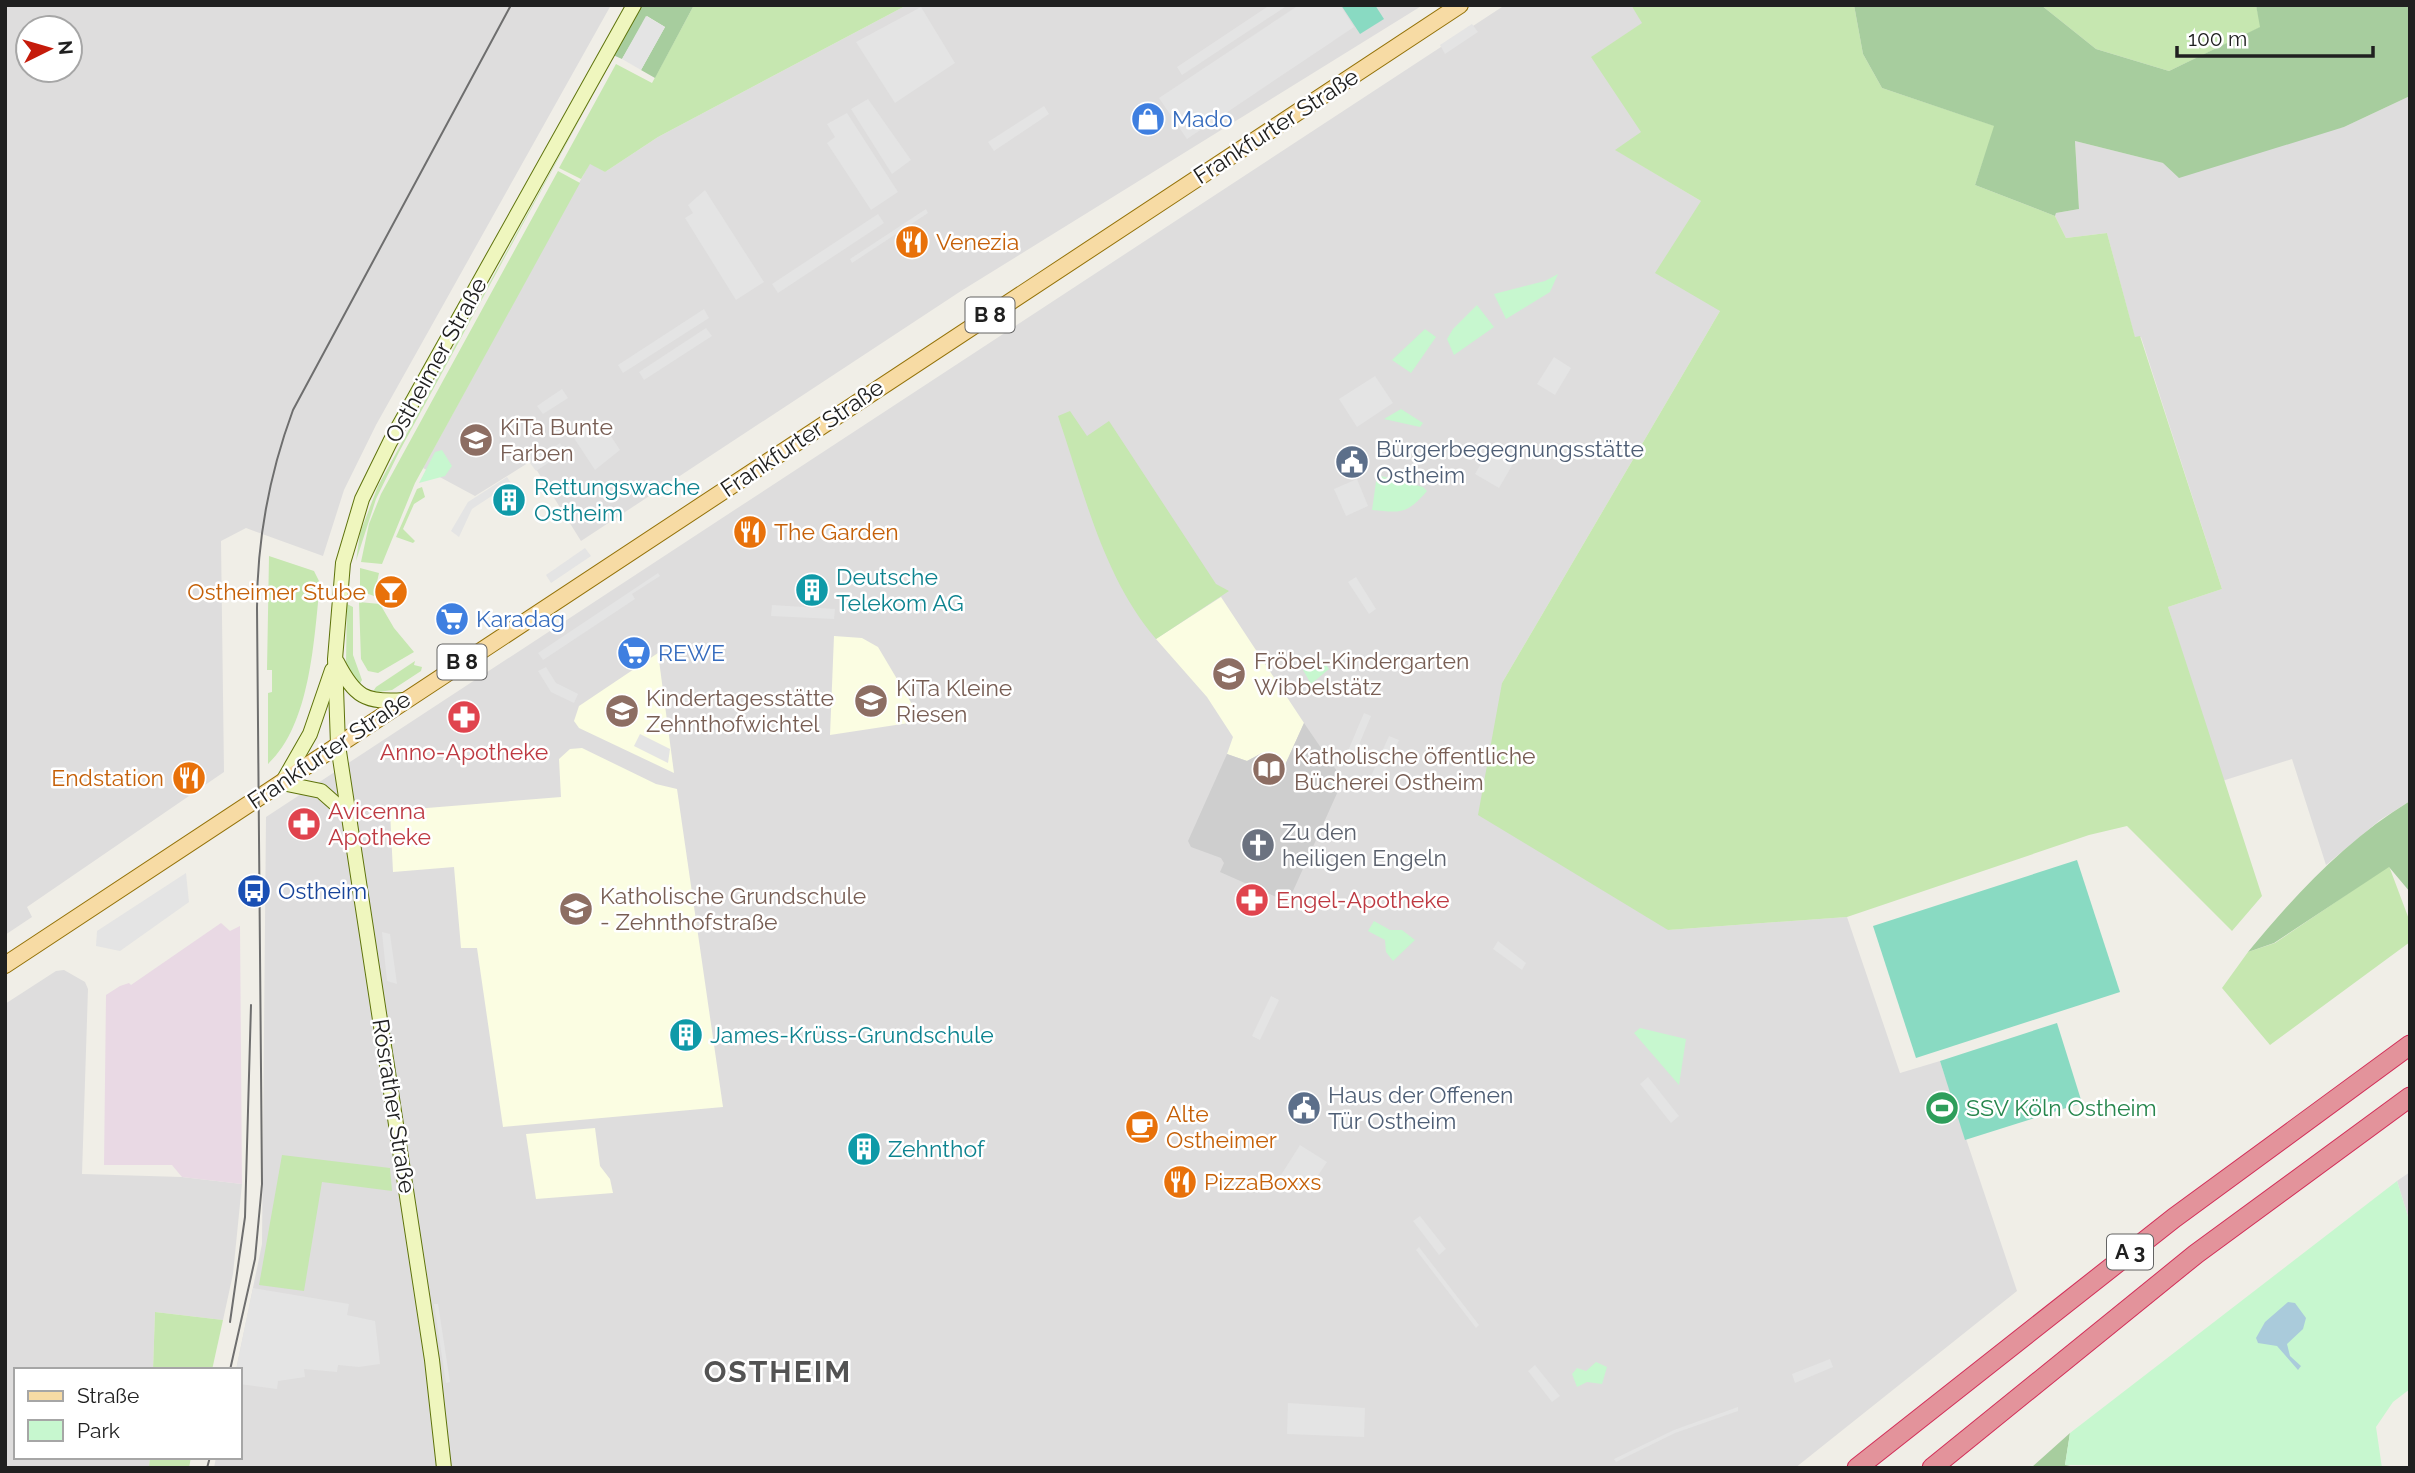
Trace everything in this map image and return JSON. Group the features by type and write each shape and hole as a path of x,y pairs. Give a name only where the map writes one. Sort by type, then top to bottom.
{"highway":[{"name":"A 3","path":"1857,1468 2174,1218 2410,1045"},
{"name":"A 3","path":"1932,1468 2196,1254 2410,1097"}],"main road":[{"name":"Ostheimer Straße","path":"338,745 335,659 343,564 362,499 634,5"},
{"name":"Frankfurter Straße","path":"5,964 1460,5"},
{"path":"335,659 346,681 362,697 381,702 404,700"},
{"name":"B 8","path":"282,783 310,734 335,659"},
{"name":"Rösrather Straße","path":"338,745 442,1425 444,1468"},
{"path":"282,783 321,791 348,815"}],"shaded area":[{"path":"5,5 611,5 376,425 344,490 323,556 246,528 221,541 224,772 27,907 32,917 5,935"},
{"path":"907,5 1423,5 961,291 581,541 531,461 475,496 423,468 590,163 605,172 658,137"},
{"path":"1270,5 1288,5 1182,75 1177,67"},
{"path":"1299,5 1340,5 1354,27 1187,139 1159,98"},
{"path":"1505,5 1631,5 1643,23 1642,133 1616,150 1701,201 1720,311 1502,683 1668,930 1847,917 1900,1073 1940,1061 2017,1291 1795,1468 214,1468 216,1459 242,1459 242,1368 236,1368 262,1244 266,817"},
{"path":"921,7 955,63 895,103 856,42"},
{"path":"646,16 665,27 641,70 622,59"},
{"path":"1472,24 1478,32 1445,54 1440,45"},
{"path":"2410,96 2410,801 2380,820 2326,865 2292,759 2222,781 2168,607 2222,589 2141,337 2135,338 2107,233 2066,238 2055,216 2056,213 2079,209 2075,141 2163,163 2344,127"},
{"path":"868,99 911,160 892,174 851,109"},
{"path":"1044,106 1049,114 994,151 988,142"},
{"path":"847,113 898,192 871,210 827,143 835,137 827,124"},
{"path":"705,190 764,282 736,300 685,218 693,213 688,205"},
{"path":"926,209 928,213 852,263 850,259"},
{"path":"878,214 884,223 778,293 772,284"},
{"path":"704,309 709,318 623,373 618,365"},
{"path":"706,328 712,336 644,380 639,372"},
{"path":"1554,357 1571,368 1555,395 1537,384"},
{"path":"1375,376 1393,403 1357,427 1339,399"},
{"path":"562,389 568,398 543,414 537,406"},
{"path":"591,423 593,427 603,424 620,450 595,470 572,435"},
{"path":"560,443 565,452 536,471 530,463"},
{"path":"1490,448 1514,462 1499,488 1475,474"},
{"path":"507,477 511,483 472,509 459,537 451,531 468,502"},
{"path":"1357,479 1368,506 1346,516 1334,489"},
{"path":"585,548 591,556 551,583 546,575"},
{"path":"658,573 660,576 632,594 635,599 543,660 538,653"},
{"path":"1356,577 1376,609 1369,614 1348,582"},
{"name":"Fröbel-Kindergarten Wibbelstätz","path":"1221,597 1304,723 1285,765 1262,753 1247,761 1227,754 1233,737 1207,697 1156,639"},
{"path":"772,605 835,609 834,619 771,616"},
{"name":"KiTa Kleine Riesen","path":"834,636 862,638 878,647 922,721 830,735"},
{"name":"Kindertagesstätte Zehnthofwichtel","path":"658,653 674,773 579,728 574,721 579,706"},
{"path":"546,667 556,683 578,694 574,703 551,692 538,671"},
{"path":"1364,713 1371,716 1355,754 1348,751"},
{"path":"1304,723 1343,780 1293,891 1288,899 1283,900 1220,872 1224,863 1221,858 1191,847 1188,841 1227,754 1247,761 1262,753 1285,765"},
{"path":"640,734 670,749 668,763 634,746"},
{"path":"1389,736 1399,740 1376,790 1367,785"},
{"name":"Katholische Grundschule - Zehnthofstraße","path":"582,748 656,784 677,789 723,1107 503,1127 477,948 461,948 454,867 393,872 390,811 561,797 559,759 570,749"},
{"path":"186,873 189,902 120,951 96,946 97,931"},
{"path":"221,923 230,931 240,926 242,1184 182,1177 172,1165 104,1165 106,995 120,986 129,983 131,985"},
{"path":"382,932 390,934 397,984 387,981"},
{"path":"1498,941 1526,963 1522,970 1493,949"},
{"path":"64,970 85,982 88,989 82,1174 182,1177 242,1184 233,1274 223,1320 155,1312 153,1368 14,1368 14,1459 150,1459 149,1468 5,1468 5,1004 56,971"},
{"path":"1271,996 1279,1000 1260,1040 1252,1036"},
{"path":"1648,1077 1679,1116 1671,1123 1640,1084"},
{"path":"595,1128 600,1166 610,1179 613,1193 536,1199 526,1134"},
{"path":"1300,1145 1327,1162 1313,1183 1305,1178 1299,1187 1281,1175"},
{"path":"2410,1172 2410,1223 2397,1181"},
{"path":"1420,1216 1446,1249 1439,1255 1413,1221"},
{"path":"1419,1247 1479,1325 1476,1328 1416,1250"},
{"path":"253,1288 349,1304 347,1315 375,1321 380,1364 359,1367 338,1365 337,1372 304,1369 305,1377 278,1381 277,1389 242,1384 242,1368 236,1368"},
{"path":"434,1304 438,1304 450,1382 446,1383"},
{"path":"1830,1359 1833,1367 1795,1383 1792,1374"},
{"path":"1535,1365 1560,1396 1552,1402 1528,1371"},
{"path":"1288,1403 1365,1408 1364,1437 1287,1434"},
{"path":"1738,1407 1738,1411 1675,1433 1616,1462 1614,1459 1674,1430"}],"green space":[{"path":"642,5 694,5 655,78 641,70 665,27 647,16 622,59 613,55"},
{"path":"694,5 907,5 658,137 605,172 590,164 581,179 559,168 616,64 652,83"},
{"path":"1341,5 1375,5 1384,19 1360,34"},
{"path":"1631,5 1854,5 1863,54 1882,88 1995,126 1975,185 2055,216 2066,238 2107,233 2135,337 2140,336 2222,589 2168,607 2262,896 2232,931 2127,826 2089,835 1847,917 1668,930 1478,815 1502,683 1720,311 1655,273 1701,201 1615,150 1641,132 1591,57 1642,23"},
{"path":"1854,5 2041,5 2096,49 2169,71 2260,27 2256,5 2410,5 2410,96 2344,127 2179,178 2163,163 2075,141 2079,209 2056,213 2055,216 1975,185 1994,126 1882,88 1863,54"},
{"path":"2041,5 2256,5 2261,27 2169,71 2096,49"},
{"path":"612,60 399,452 376,499 356,561 360,533 378,486"},
{"path":"558,171 580,183 415,483 382,564 361,562 369,524 381,494"},
{"path":"1558,274 1550,292 1506,319 1494,294 1545,281"},
{"path":"1477,305 1494,327 1454,355 1447,339 1453,329"},
{"path":"1425,329 1436,337 1411,373 1392,360"},
{"path":"1401,409 1423,423 1420,427 1384,419"},
{"path":"1070,411 1087,436 1109,421 1216,584 1229,591 1156,639 1122,589 1086,504 1058,416"},
{"path":"442,450 452,466 445,476 419,483 435,452"},
{"path":"1377,475 1423,487 1427,491 1409,508 1390,512 1372,510"},
{"path":"422,487 425,497 414,504 403,529 415,541 413,543 396,537 417,489"},
{"path":"269,556 314,571 320,583 312,654 302,704 282,747 268,764 268,693 272,692 272,670 267,670"},
{"path":"360,568 379,573 374,596 360,591"},
{"path":"359,602 380,604 394,628 414,652 378,673 368,671 361,659"},
{"path":"347,604 353,607 353,655 362,680 358,687 346,663"},
{"path":"1322,659 1329,669 1311,684 1303,670"},
{"path":"415,661 414,665 422,667 421,671 392,690 372,693 376,687"},
{"path":"2410,801 2410,892 2389,867 2274,943 2248,952 2284,910 2343,851"},
{"path":"2077,860 2120,992 1916,1058 1873,926"},
{"path":"2389,866 2410,922 2410,942 2270,1045 2222,988 2248,952 2275,943"},
{"path":"1374,921 1390,930 1402,930 1415,940 1393,961 1386,952 1385,940 1368,931"},
{"path":"2057,1023 2082,1103 1965,1140 1940,1061"},
{"path":"1640,1028 1686,1039 1679,1085 1634,1033"},
{"path":"282,1155 390,1168 392,1191 322,1182 304,1291 259,1285"},
{"path":"2397,1181 2410,1223 2410,1389 2393,1402 2376,1427 2382,1468 2065,1465 2070,1433"},
{"path":"155,1312 223,1320 212,1368 153,1368"},
{"path":"1596,1362 1607,1367 1602,1384 1587,1382 1577,1387 1572,1374 1577,1368 1586,1371"},
{"path":"2070,1433 2065,1465 2081,1468 2031,1468"},
{"path":"150,1459 191,1459 189,1468 149,1468"}],"water":[{"path":"2288,1302 2295,1303 2306,1318 2303,1329 2287,1344 2290,1356 2301,1366 2298,1370 2277,1346 2258,1343 2256,1338 2265,1322"}],"tram line":[{"path":"230,1368 255,1259 262,1184 257,608 259,557 266,507 277,459 293,410 511,5"},
{"path":"230,1322 245,1217 251,1005"},
{"path":"207,1468 209,1459"}],"place":[{"name":"Mado","path":"1148,119"},
{"name":"Venezia","path":"912,242"},
{"name":"KiTa Bunte Farben","path":"476,440"},
{"name":"Bürgerbegegnungsstätte Ostheim","path":"1352,462"},
{"name":"Rettungswache Ostheim","path":"509,500"},
{"name":"The Garden","path":"750,532"},
{"name":"Deutsche Telekom AG","path":"812,590"},
{"name":"Ostheimer Stube","path":"391,592"},
{"name":"Karadag","path":"452,619"},
{"name":"REWE","path":"634,653"},
{"name":"Fröbel-Kindergarten Wibbelstätz","path":"1229,674"},
{"name":"KiTa Kleine Riesen","path":"871,701"},
{"name":"Kindertagesstätte Zehnthofwichtel","path":"622,711"},
{"name":"Anno-Apotheke","path":"464,717"},
{"name":"Katholische öffentliche Bücherei Ostheim","path":"1269,769"},
{"name":"Endstation","path":"189,778"},
{"name":"Avicenna Apotheke","path":"304,824"},
{"name":"Zu den heiligen Engeln","path":"1258,845"},
{"name":"Ostheim","path":"254,891"},
{"name":"Engel-Apotheke","path":"1252,900"},
{"name":"Katholische Grundschule - Zehnthofstraße","path":"576,909"},
{"name":"James-Krüss-Grundschule","path":"686,1035"},
{"name":"Haus der Offenen Tür Ostheim","path":"1304,1108"},
{"name":"SSV Köln Ostheim","path":"1942,1108"},
{"name":"Alte Ostheimer","path":"1142,1127"},
{"name":"Zehnthof","path":"864,1149"},
{"name":"PizzaBoxxs","path":"1180,1182"}],"district":[{"name":"OSTHEIM","path":"778,1372"}]}
